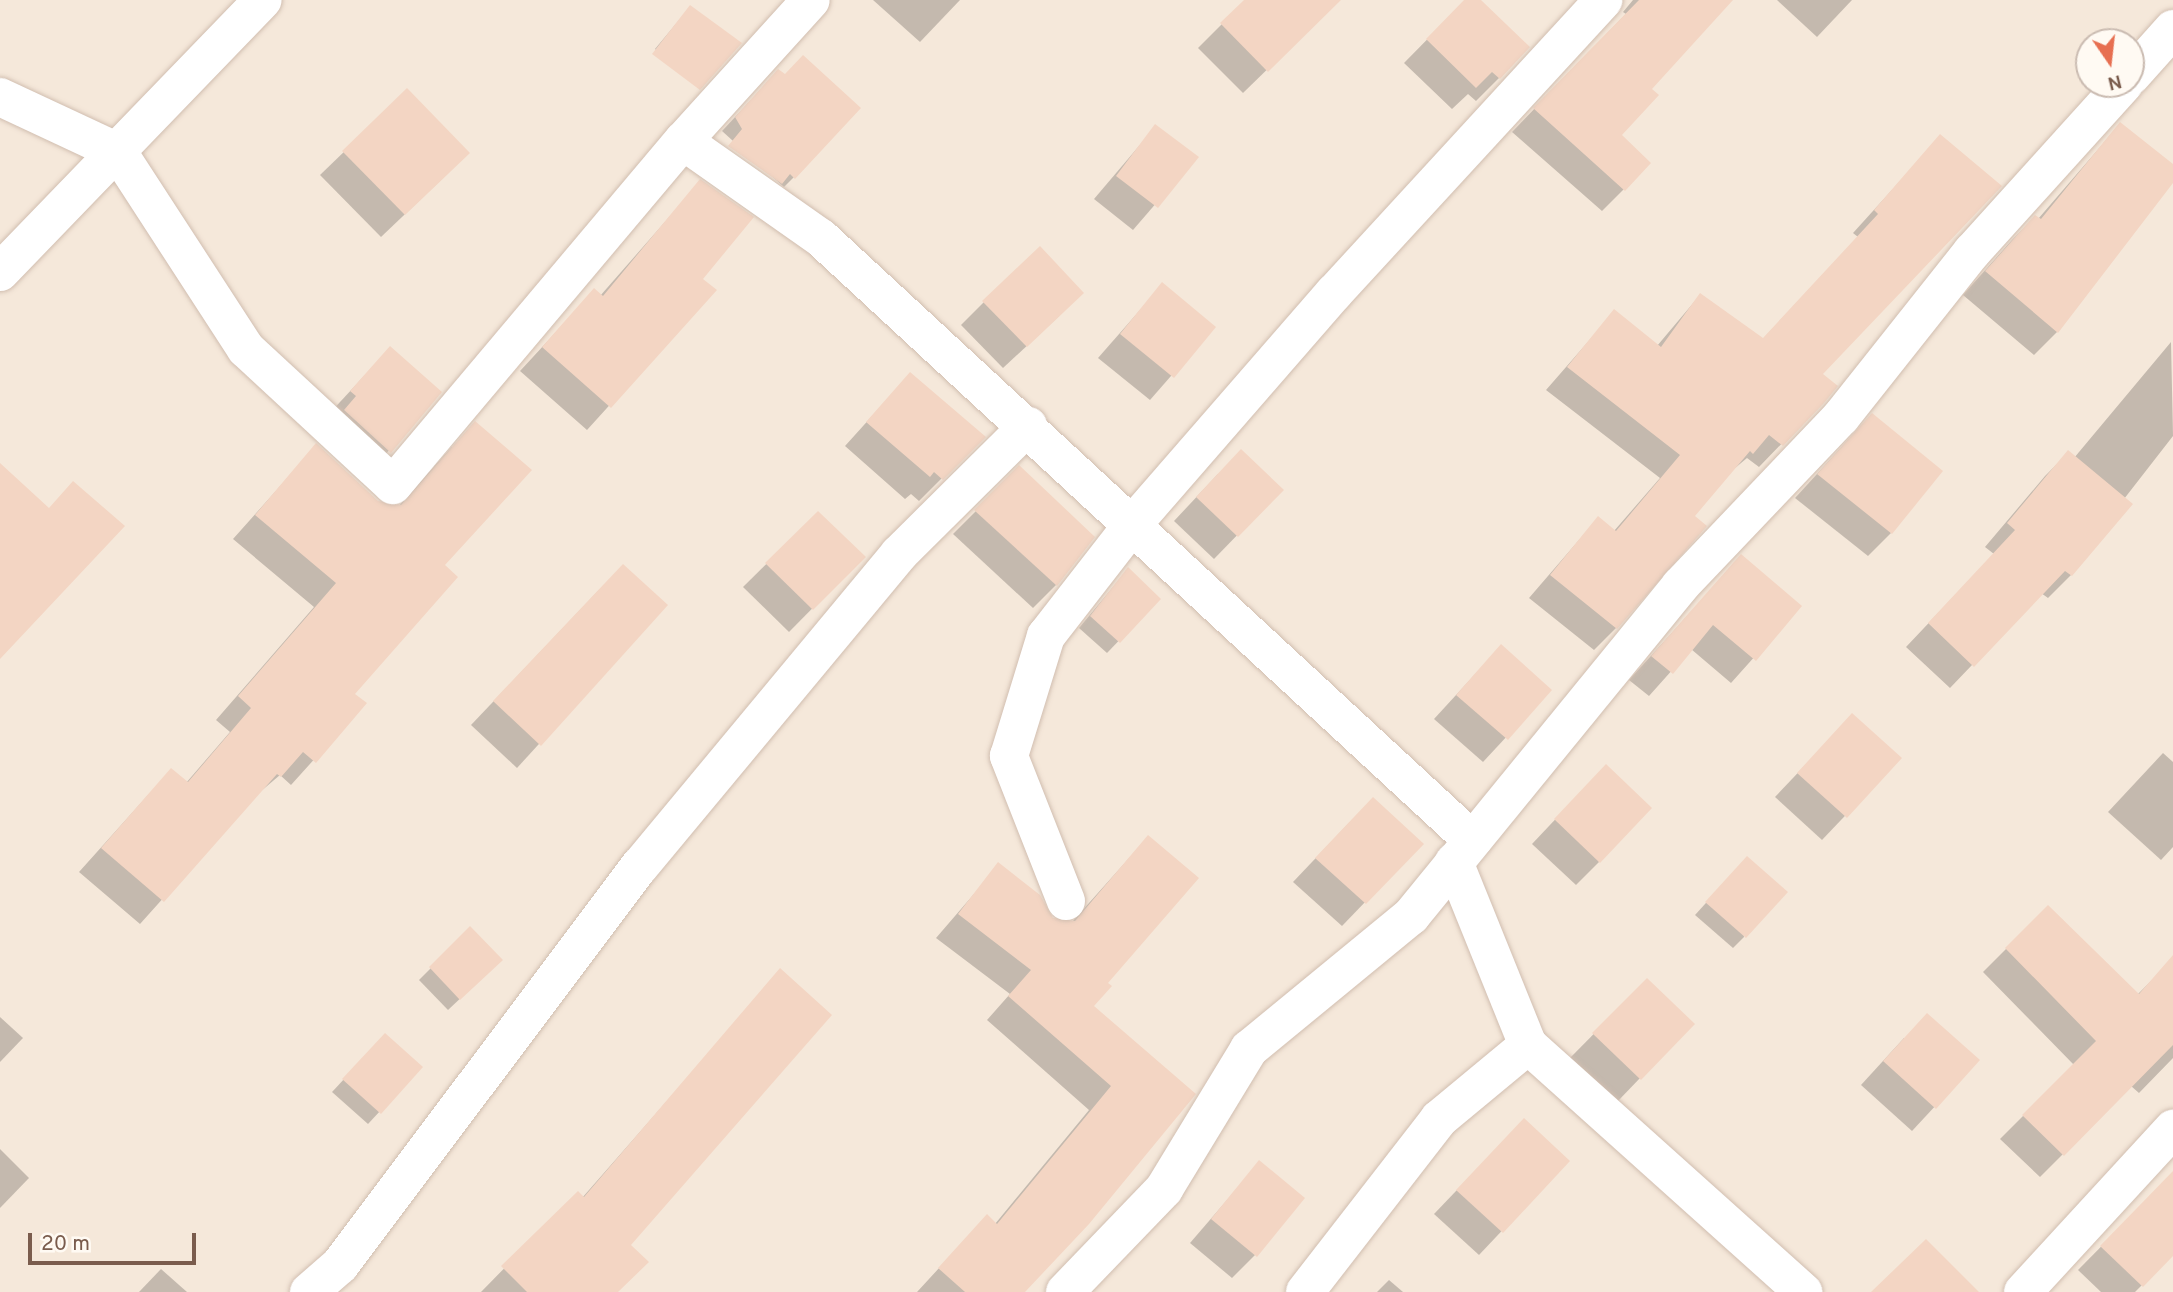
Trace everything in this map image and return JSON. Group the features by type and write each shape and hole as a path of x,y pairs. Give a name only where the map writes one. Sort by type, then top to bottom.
{"street":[{"path":"0,272 264,0"},
{"path":"0,97 118,152 246,349 393,485 683,141 811,0"},
{"path":"1066,901 1009,757 1046,636 1133,524 1334,293 1603,0"},
{"path":"2145,60 2173,29"},
{"path":"1065,1292 1164,1189 1249,1049 1411,916 1680,586 1841,417 1972,253 2111,98"},
{"path":"683,141 821,239 1028,426 1133,524 1463,851 1528,1045 1679,1185 1803,1292"},
{"path":"309,1292 340,1265 640,866 899,554 1028,426"},
{"path":"1305,1292 1439,1119 1528,1045"},
{"path":"2023,1292 2173,1129"}],"shaded area":[{"path":"0,0 2173,0 2173,1292 0,1292"}],"building":[{"path":"1244,0 1341,0 1268,72 1220,23"},
{"path":"1464,0 1481,0 1530,47 1500,79 1492,72 1476,88 1426,39"},
{"path":"1639,0 1733,0 1652,89 1659,95 1622,135 1651,163 1625,191 1533,108"},
{"path":"690,5 742,43 700,90 652,54"},
{"path":"803,55 861,108 795,179 790,174 782,184 728,146 742,129 735,117 778,69 785,74"},
{"path":"407,88 470,153 405,215 342,151"},
{"path":"2120,122 2173,164 2173,183 2058,333 1985,271 2035,215 2041,219"},
{"path":"1155,124 1199,157 1158,208 1116,176"},
{"path":"1940,134 2002,186 1823,374 1838,386 1824,403 1783,446 1769,435 1753,454 1750,451 1695,516 1707,526 1617,629 1550,575 1598,516 1616,531 1680,455 1567,367 1614,309 1661,347 1700,293 1763,338 1878,214 1874,210"},
{"path":"700,179 754,217 703,279 717,290 611,408 542,347 594,288 603,296"},
{"path":"1040,246 1084,293 1027,347 982,301"},
{"path":"1162,282 1216,327 1174,378 1120,334"},
{"path":"390,346 442,392 391,453 344,410 356,396 350,391"},
{"path":"910,372 986,437 943,480 934,472 930,477 866,422"},
{"path":"1872,413 1943,471 1892,534 1817,474"},
{"path":"475,421 532,470 445,565 458,577 355,694 367,703 316,763 303,752 281,777 277,774 164,902 101,848 171,768 188,782 251,708 238,696 336,583 255,515 316,443 378,501 401,505"},
{"path":"1241,449 1284,490 1238,537 1196,497"},
{"path":"2068,450 2133,504 2072,576 2065,571 1974,667 1928,623 2015,530 2007,523"},
{"path":"0,463 49,508 73,481 125,526 0,659"},
{"path":"1019,465 1095,537 1057,586 974,510"},
{"path":"818,511 866,557 813,610 765,563"},
{"path":"1741,554 1802,606 1756,661 1713,625 1673,674 1651,656"},
{"path":"623,564 668,605 541,746 493,701"},
{"path":"1128,567 1161,599 1120,643 1090,616"},
{"path":"1501,644 1552,690 1508,740 1456,695"},
{"path":"1852,713 1902,758 1847,818 1797,773"},
{"path":"1606,764 1652,808 1600,863 1554,819"},
{"path":"1373,797 1424,844 1366,904 1315,858"},
{"path":"1148,835 1199,878 1108,983 1112,986 1094,1006 1196,1094 1089,1224 1025,1292 965,1292 938,1268 987,1214 997,1224 1111,1086 1008,996 1031,970 958,914 998,862 1040,895 1053,918 1075,921"},
{"path":"1747,856 1788,892 1746,938 1705,902"},
{"path":"2048,905 2139,994 2173,955 2173,1045 2064,1156 2022,1115 2096,1041 2005,948"},
{"path":"470,926 503,960 460,1000 429,967"},
{"path":"780,968 832,1015 631,1245 649,1262 618,1292 527,1292 501,1266 578,1191 584,1197"},
{"path":"1647,978 1695,1024 1641,1080 1592,1033"},
{"path":"1927,1013 1980,1060 1936,1109 1883,1061"},
{"path":"385,1033 423,1067 381,1114 342,1079"},
{"path":"1524,1118 1570,1161 1503,1233 1456,1190"},
{"path":"1259,1160 1305,1198 1257,1257 1211,1219"},
{"path":"2173,1171 2173,1256 2143,1287 2100,1246"},
{"path":"1926,1239 1979,1292 1871,1292"}]}
